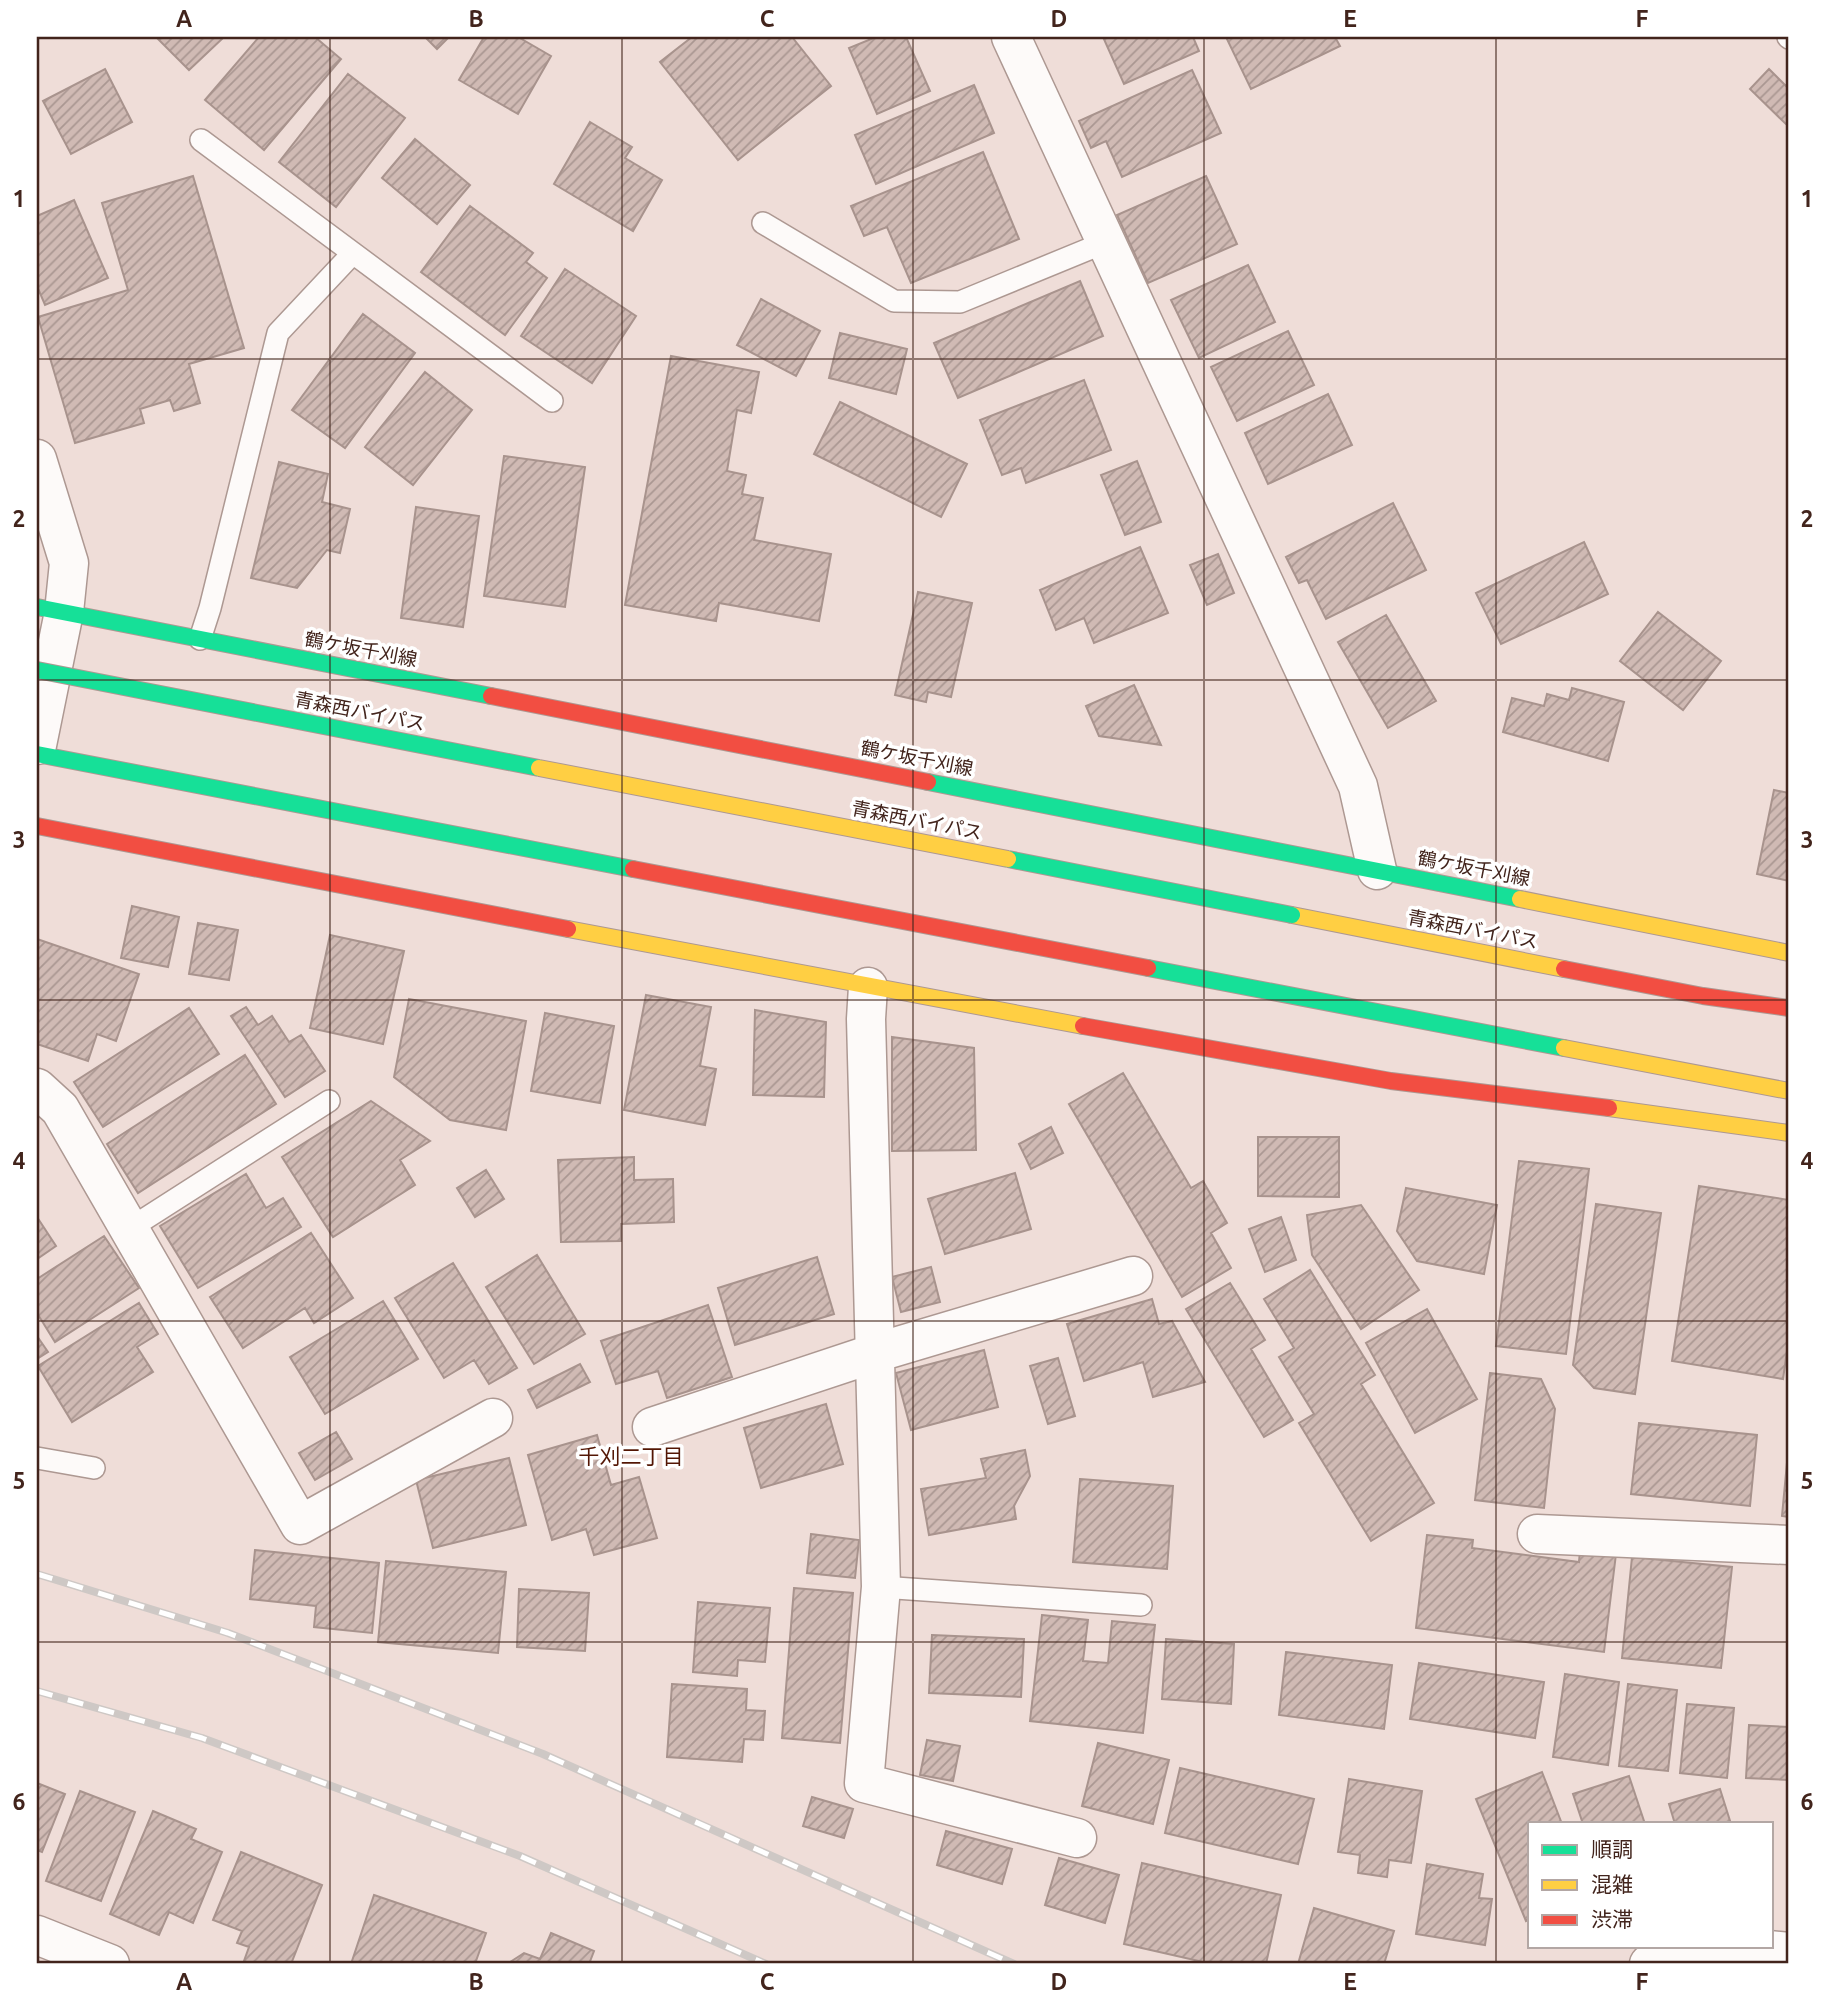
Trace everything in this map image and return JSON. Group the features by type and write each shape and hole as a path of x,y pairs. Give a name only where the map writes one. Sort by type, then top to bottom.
{"main road":[{"name":"鶴ケ坂千刈線","path":"50,610 1789,953"},
{"name":"青森西バイパス","path":"37,670 1703,996 1789,1008"},
{"path":"37,754 1789,1091"},
{"path":"37,825 868,987 1391,1081 1789,1133"}],"street":[{"path":"1011,37 1358,786 1377,870"},
{"path":"37,459 69,563 50,610 37,745"},
{"path":"868,987 866,1019 881,1587 864,1783 1077,1838"},
{"path":"37,1088 60,1109 300,1525 494,1418"},
{"path":"652,1427 875,1353 1133,1276"},
{"path":"1537,1534 1789,1545"},
{"path":"37,1935 110,1964"},
{"path":"1649,1964 1733,1948"},
{"path":"1748,1948 1789,1952"}],"lane":[{"path":"201,141 552,401"},
{"path":"763,223 894,301 960,302 1106,242"},
{"path":"200,639 278,333 353,253"},
{"path":"129,1229 330,1101"},
{"path":"37,1458 94,1468"},
{"path":"881,1587 1140,1605"}],"building":[{"path":"156,37 224,37 189,70"},
{"path":"259,37 315,37 341,59 264,150 205,100"},
{"path":"425,37 449,37 437,49"},
{"path":"484,37 518,37 551,56 518,114 459,80"},
{"path":"692,37 792,37 831,86 738,160 660,62"},
{"path":"876,37 906,37 930,91 877,114 849,48"},
{"path":"1103,37 1193,37 1199,51 1124,84"},
{"path":"1226,37 1335,37 1340,46 1251,89"},
{"path":"105,69 132,122 71,154 43,101"},
{"path":"1769,69 1786,86 1789,83 1789,127 1750,89"},
{"path":"1192,70 1221,133 1122,177 1106,141 1091,148 1079,121"},
{"path":"348,74 405,118 336,207 279,162"},
{"path":"974,85 994,133 876,184 855,135"},
{"path":"590,122 632,147 625,158 662,180 633,231 554,184"},
{"path":"415,139 470,185 437,224 382,178"},
{"path":"983,152 1019,239 911,283 887,227 864,236 851,206"},
{"path":"193,176 244,348 189,364 200,403 174,411 170,400 140,409 144,423 75,443 38,317 128,290 102,203"},
{"path":"1206,176 1237,244 1148,283 1117,215"},
{"path":"74,200 108,278 45,305 37,286 37,216"},
{"path":"470,206 533,253 526,262 547,278 505,335 421,272"},
{"path":"1248,265 1275,322 1199,358 1171,300"},
{"path":"565,269 636,316 592,383 521,336"},
{"path":"1080,281 1103,336 958,398 934,343"},
{"path":"761,299 820,331 796,376 737,345"},
{"path":"363,314 415,353 345,448 292,410"},
{"path":"1288,331 1314,385 1237,421 1211,367"},
{"path":"840,333 907,349 896,394 829,378"},
{"path":"671,356 759,372 751,413 737,410 727,471 746,475 742,494 763,498 754,540 831,554 819,621 719,603 716,621 625,605"},
{"path":"425,372 472,410 413,485 365,447"},
{"path":"1084,380 1111,450 1026,483 1021,468 1002,475 980,420"},
{"path":"1328,394 1352,445 1268,484 1245,433"},
{"path":"840,402 967,464 941,517 814,454"},
{"path":"504,456 585,467 565,607 484,596"},
{"path":"1137,461 1161,522 1125,535 1101,475"},
{"path":"279,462 328,474 322,502 350,509 340,553 327,550 297,588 251,578"},
{"path":"1393,503 1426,570 1326,619 1307,580 1299,583 1286,557"},
{"path":"416,507 479,516 463,627 401,618"},
{"path":"1584,542 1608,594 1501,644 1476,593"},
{"path":"1140,547 1168,613 1094,643 1084,618 1056,630 1040,590"},
{"path":"1218,554 1234,593 1207,605 1190,565"},
{"path":"918,592 972,603 951,697 928,692 926,702 895,695"},
{"path":"1658,612 1721,661 1683,710 1620,661"},
{"path":"1386,615 1436,701 1388,728 1338,642"},
{"path":"1134,685 1161,745 1099,736 1086,706"},
{"path":"1572,688 1624,702 1608,761 1503,732 1512,698 1544,706 1547,694 1569,700"},
{"path":"1774,790 1789,793 1789,881 1757,874"},
{"path":"132,906 179,917 168,967 121,958"},
{"path":"198,923 238,930 229,980 189,974"},
{"path":"330,935 404,951 383,1044 310,1028"},
{"path":"37,939 139,974 116,1041 97,1034 88,1061 37,1044"},
{"path":"646,995 711,1007 700,1066 716,1069 705,1125 624,1110"},
{"path":"409,999 526,1021 506,1130 450,1120 394,1077"},
{"path":"246,1007 258,1025 272,1016 289,1042 301,1035 325,1071 285,1097 231,1016"},
{"path":"189,1008 219,1054 103,1127 74,1082"},
{"path":"755,1010 826,1022 824,1097 753,1095"},
{"path":"545,1013 614,1026 600,1103 531,1091"},
{"path":"892,1037 974,1048 976,1150 892,1151"},
{"path":"245,1055 276,1104 138,1193 107,1144"},
{"path":"1123,1073 1191,1188 1203,1181 1227,1223 1211,1233 1231,1268 1182,1297 1069,1104"},
{"path":"371,1101 430,1141 400,1160 415,1185 333,1237 282,1157"},
{"path":"1051,1127 1063,1153 1031,1169 1019,1144"},
{"path":"1258,1137 1339,1137 1339,1197 1258,1196"},
{"path":"634,1157 634,1180 673,1179 674,1222 621,1224 621,1241 561,1242 558,1160"},
{"path":"1519,1161 1589,1169 1566,1354 1496,1346"},
{"path":"486,1170 504,1199 475,1217 457,1188"},
{"path":"1015,1173 1031,1229 945,1254 928,1199"},
{"path":"246,1174 266,1208 283,1198 301,1227 198,1288 160,1226"},
{"path":"1699,1186 1789,1200 1789,1337 1783,1379 1672,1361"},
{"path":"1406,1188 1497,1205 1484,1274 1417,1261 1397,1231"},
{"path":"1596,1204 1661,1213 1635,1394 1594,1388 1573,1365"},
{"path":"1361,1205 1419,1290 1361,1329 1312,1255 1307,1215"},
{"path":"37,1217 56,1246 37,1259"},
{"path":"1281,1217 1296,1260 1265,1272 1249,1229"},
{"path":"311,1233 353,1298 314,1323 305,1308 243,1348 210,1297"},
{"path":"104,1236 139,1288 55,1342 37,1313 37,1279"},
{"path":"537,1255 585,1334 534,1364 486,1287"},
{"path":"817,1257 834,1314 735,1345 718,1288"},
{"path":"453,1263 517,1368 489,1384 474,1360 444,1378 395,1298"},
{"path":"931,1267 940,1302 901,1312 892,1277"},
{"path":"1310,1270 1375,1375 1361,1384 1434,1503 1371,1541 1299,1423 1314,1414 1279,1357 1294,1348 1264,1299"},
{"path":"1230,1283 1265,1340 1251,1349 1293,1420 1264,1437 1186,1309"},
{"path":"1152,1299 1159,1324 1172,1321 1205,1382 1153,1397 1143,1362 1084,1381 1067,1324"},
{"path":"383,1301 418,1359 325,1414 290,1357"},
{"path":"139,1303 158,1334 137,1347 153,1372 72,1422 38,1366"},
{"path":"708,1305 732,1377 667,1398 658,1371 616,1384 601,1341"},
{"path":"1427,1309 1477,1399 1415,1433 1366,1343"},
{"path":"37,1336 48,1352 37,1359"},
{"path":"984,1350 998,1407 911,1430 896,1373"},
{"path":"1058,1358 1075,1416 1048,1424 1030,1366"},
{"path":"580,1364 590,1382 537,1408 528,1390"},
{"path":"1490,1373 1541,1379 1555,1409 1544,1508 1475,1500"},
{"path":"826,1404 843,1464 761,1488 744,1428"},
{"path":"1639,1423 1757,1435 1750,1506 1631,1494"},
{"path":"336,1432 352,1459 315,1480 299,1453"},
{"path":"597,1435 611,1485 639,1477 657,1538 594,1555 586,1529 552,1540 528,1455"},
{"path":"1789,1441 1789,1517 1782,1516"},
{"path":"1025,1450 1030,1476 1014,1506 1016,1519 929,1535 921,1489 986,1478 981,1459"},
{"path":"509,1458 526,1525 433,1548 416,1480"},
{"path":"1080,1479 1173,1486 1167,1569 1073,1562"},
{"path":"811,1534 859,1540 855,1578 807,1573"},
{"path":"1427,1535 1473,1540 1472,1548 1579,1562 1580,1550 1616,1554 1604,1652 1416,1628"},
{"path":"255,1550 379,1563 372,1633 314,1627 316,1606 250,1599"},
{"path":"1632,1557 1732,1567 1721,1668 1622,1658"},
{"path":"386,1561 506,1572 498,1653 378,1642"},
{"path":"794,1588 853,1593 840,1743 782,1738"},
{"path":"519,1589 589,1593 585,1651 517,1647"},
{"path":"698,1602 770,1608 765,1662 738,1660 737,1676 693,1672"},
{"path":"1042,1615 1088,1620 1083,1661 1108,1663 1112,1621 1155,1625 1143,1733 1030,1721"},
{"path":"932,1635 1024,1639 1021,1697 929,1693"},
{"path":"1166,1639 1234,1644 1231,1704 1162,1699"},
{"path":"1286,1652 1392,1665 1384,1729 1279,1715"},
{"path":"1419,1663 1544,1682 1535,1738 1410,1719"},
{"path":"1565,1674 1619,1682 1608,1765 1553,1757"},
{"path":"672,1684 747,1689 746,1710 765,1711 763,1740 744,1739 742,1762 667,1757"},
{"path":"1628,1684 1677,1690 1668,1771 1619,1766"},
{"path":"1687,1704 1734,1708 1727,1778 1680,1773"},
{"path":"1749,1725 1789,1727 1789,1780 1746,1778"},
{"path":"927,1740 960,1746 953,1781 920,1775"},
{"path":"1098,1743 1169,1760 1153,1824 1082,1806"},
{"path":"1180,1768 1314,1799 1298,1864 1165,1833"},
{"path":"1542,1772 1561,1822 1528,1822 1526,1921 1476,1799"},
{"path":"1629,1776 1644,1822 1582,1822 1573,1794"},
{"path":"1349,1779 1422,1791 1411,1863 1389,1860 1387,1877 1358,1873 1360,1855 1338,1852"},
{"path":"37,1783 65,1794 42,1852 37,1850"},
{"path":"1720,1789 1730,1822 1674,1822 1669,1804"},
{"path":"80,1791 135,1812 101,1901 46,1881"},
{"path":"812,1797 853,1809 844,1838 803,1826"},
{"path":"153,1811 196,1829 191,1839 222,1852 193,1923 169,1912 159,1935 110,1914"},
{"path":"946,1831 1012,1849 1002,1884 937,1865"},
{"path":"241,1852 322,1885 291,1964 251,1964 244,1961 249,1947 237,1943 242,1931 213,1920"},
{"path":"1059,1858 1119,1875 1105,1923 1045,1905"},
{"path":"1142,1863 1281,1895 1266,1964 1212,1964 1124,1944"},
{"path":"1427,1864 1483,1874 1479,1898 1492,1899 1485,1945 1416,1934"},
{"path":"374,1895 486,1933 476,1961 472,1964 351,1964"},
{"path":"1314,1908 1394,1931 1384,1964 1298,1964"},
{"path":"551,1933 594,1951 589,1964 507,1964 524,1953 540,1959"}],"railway":[{"path":"37,1574 228,1633 543,1754 1014,1964"},
{"path":"37,1691 202,1738 520,1856 766,1964"}],"traffic: fast":[{"path":"37,607 491,696"},
{"path":"37,670 539,768"},
{"path":"37,754 633,869"},
{"path":"928,782 1520,899"},
{"path":"1008,859 1292,915"},
{"path":"1148,968 1564,1048"}],"traffic: slow":[{"path":"539,768 1008,859"},
{"path":"1520,899 1789,953"},
{"path":"1292,915 1564,969"},
{"path":"568,929 1083,1026"},
{"path":"1564,1048 1789,1091"},
{"path":"1609,1108 1789,1133"}],"traffic: jam":[{"path":"491,696 928,782"},
{"path":"37,826 568,929"},
{"path":"633,869 1148,968"},
{"path":"1564,969 1703,996 1789,1008"},
{"path":"1083,1026 1391,1081 1609,1108"}],"district":[{"name":"千刈二丁目","path":"631,1456"}]}
